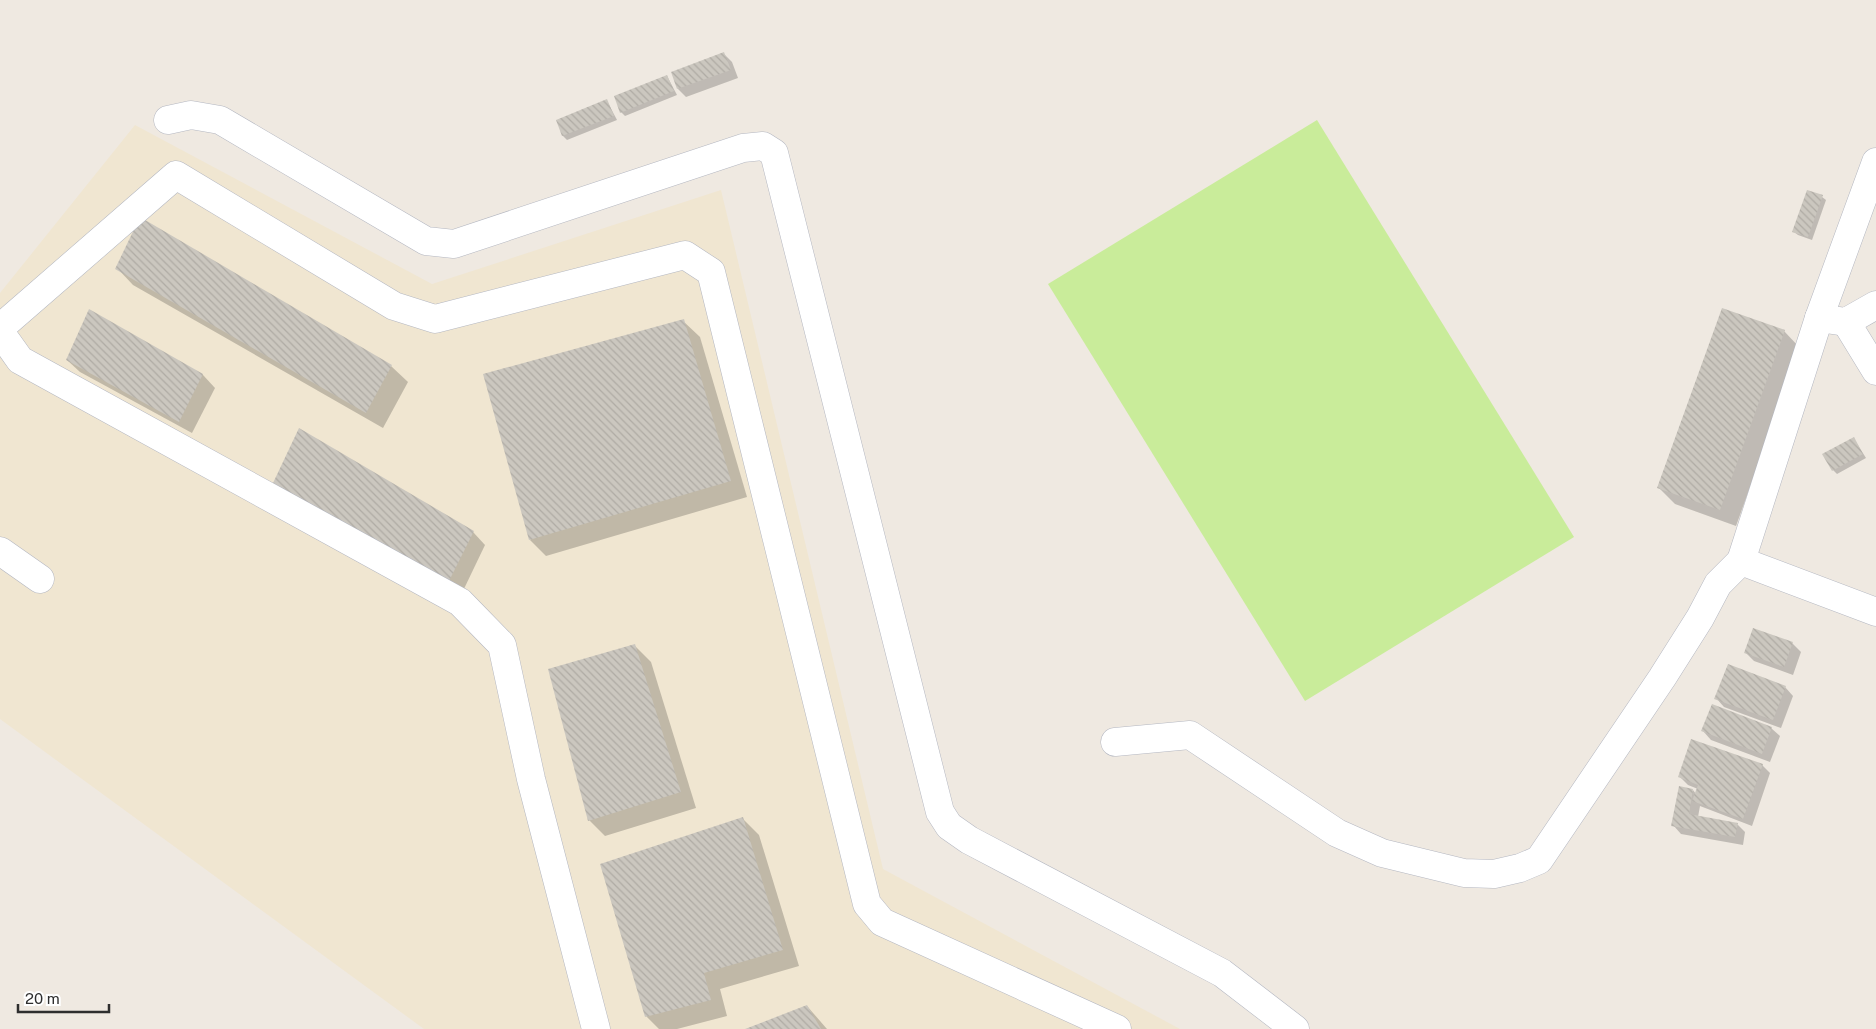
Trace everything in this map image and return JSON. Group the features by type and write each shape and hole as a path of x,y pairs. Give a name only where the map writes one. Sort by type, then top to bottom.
{"street":[{"path":"168,120 191,116 220,120 426,241 454,244 743,148 763,146 774,153 940,812 949,826 968,840 1222,973 1295,1029"},
{"path":"1115,742 1190,735 1337,833 1382,853 1464,873 1494,874 1520,868 1539,860 1662,678 1700,618 1718,584 1741,561 1819,318 1876,162"},
{"path":"596,1029 531,779 502,645 460,602 20,360 0,330 176,175 394,306 435,319 685,255 710,272 866,904 882,922 1117,1029"},
{"path":"1819,318 1846,322 1876,304"},
{"path":"1846,322 1876,371"},
{"path":"0,551 40,579"},
{"path":"1741,561 1876,612"}],"shaded area":[{"path":"135,125 432,284 721,190 883,869 1180,1029 424,1029 0,719 0,293"}],"green space":[{"path":"1317,120 1574,537 1305,701 1048,284"}],"building":[{"path":"724,52 731,70 677,89 671,72"},
{"path":"667,75 674,91 620,113 614,96"},
{"path":"607,99 614,116 562,136 556,120"},
{"path":"1807,190 1823,195 1808,237 1792,232"},
{"path":"140,217 392,365 366,413 115,269"},
{"path":"1722,308 1785,330 1720,510 1657,488"},
{"path":"89,309 203,374 179,422 66,360"},
{"path":"684,319 731,481 529,540 483,374"},
{"path":"299,428 474,531 449,581 273,483"},
{"path":"1854,437 1863,454 1832,471 1822,454"},
{"path":"1753,628 1793,642 1784,667 1744,653"},
{"path":"635,644 681,792 588,821 548,669"},
{"path":"1728,664 1786,686 1773,720 1714,699"},
{"path":"1712,704 1772,727 1762,754 1701,731"},
{"path":"1691,739 1763,764 1743,819 1692,801 1698,785 1678,777"},
{"path":"1679,786 1693,789 1689,814 1738,823 1735,837 1671,826"},
{"path":"743,817 783,950 704,973 711,1000 645,1017 600,864"},
{"path":"807,1005 821,1029 745,1029"}]}
